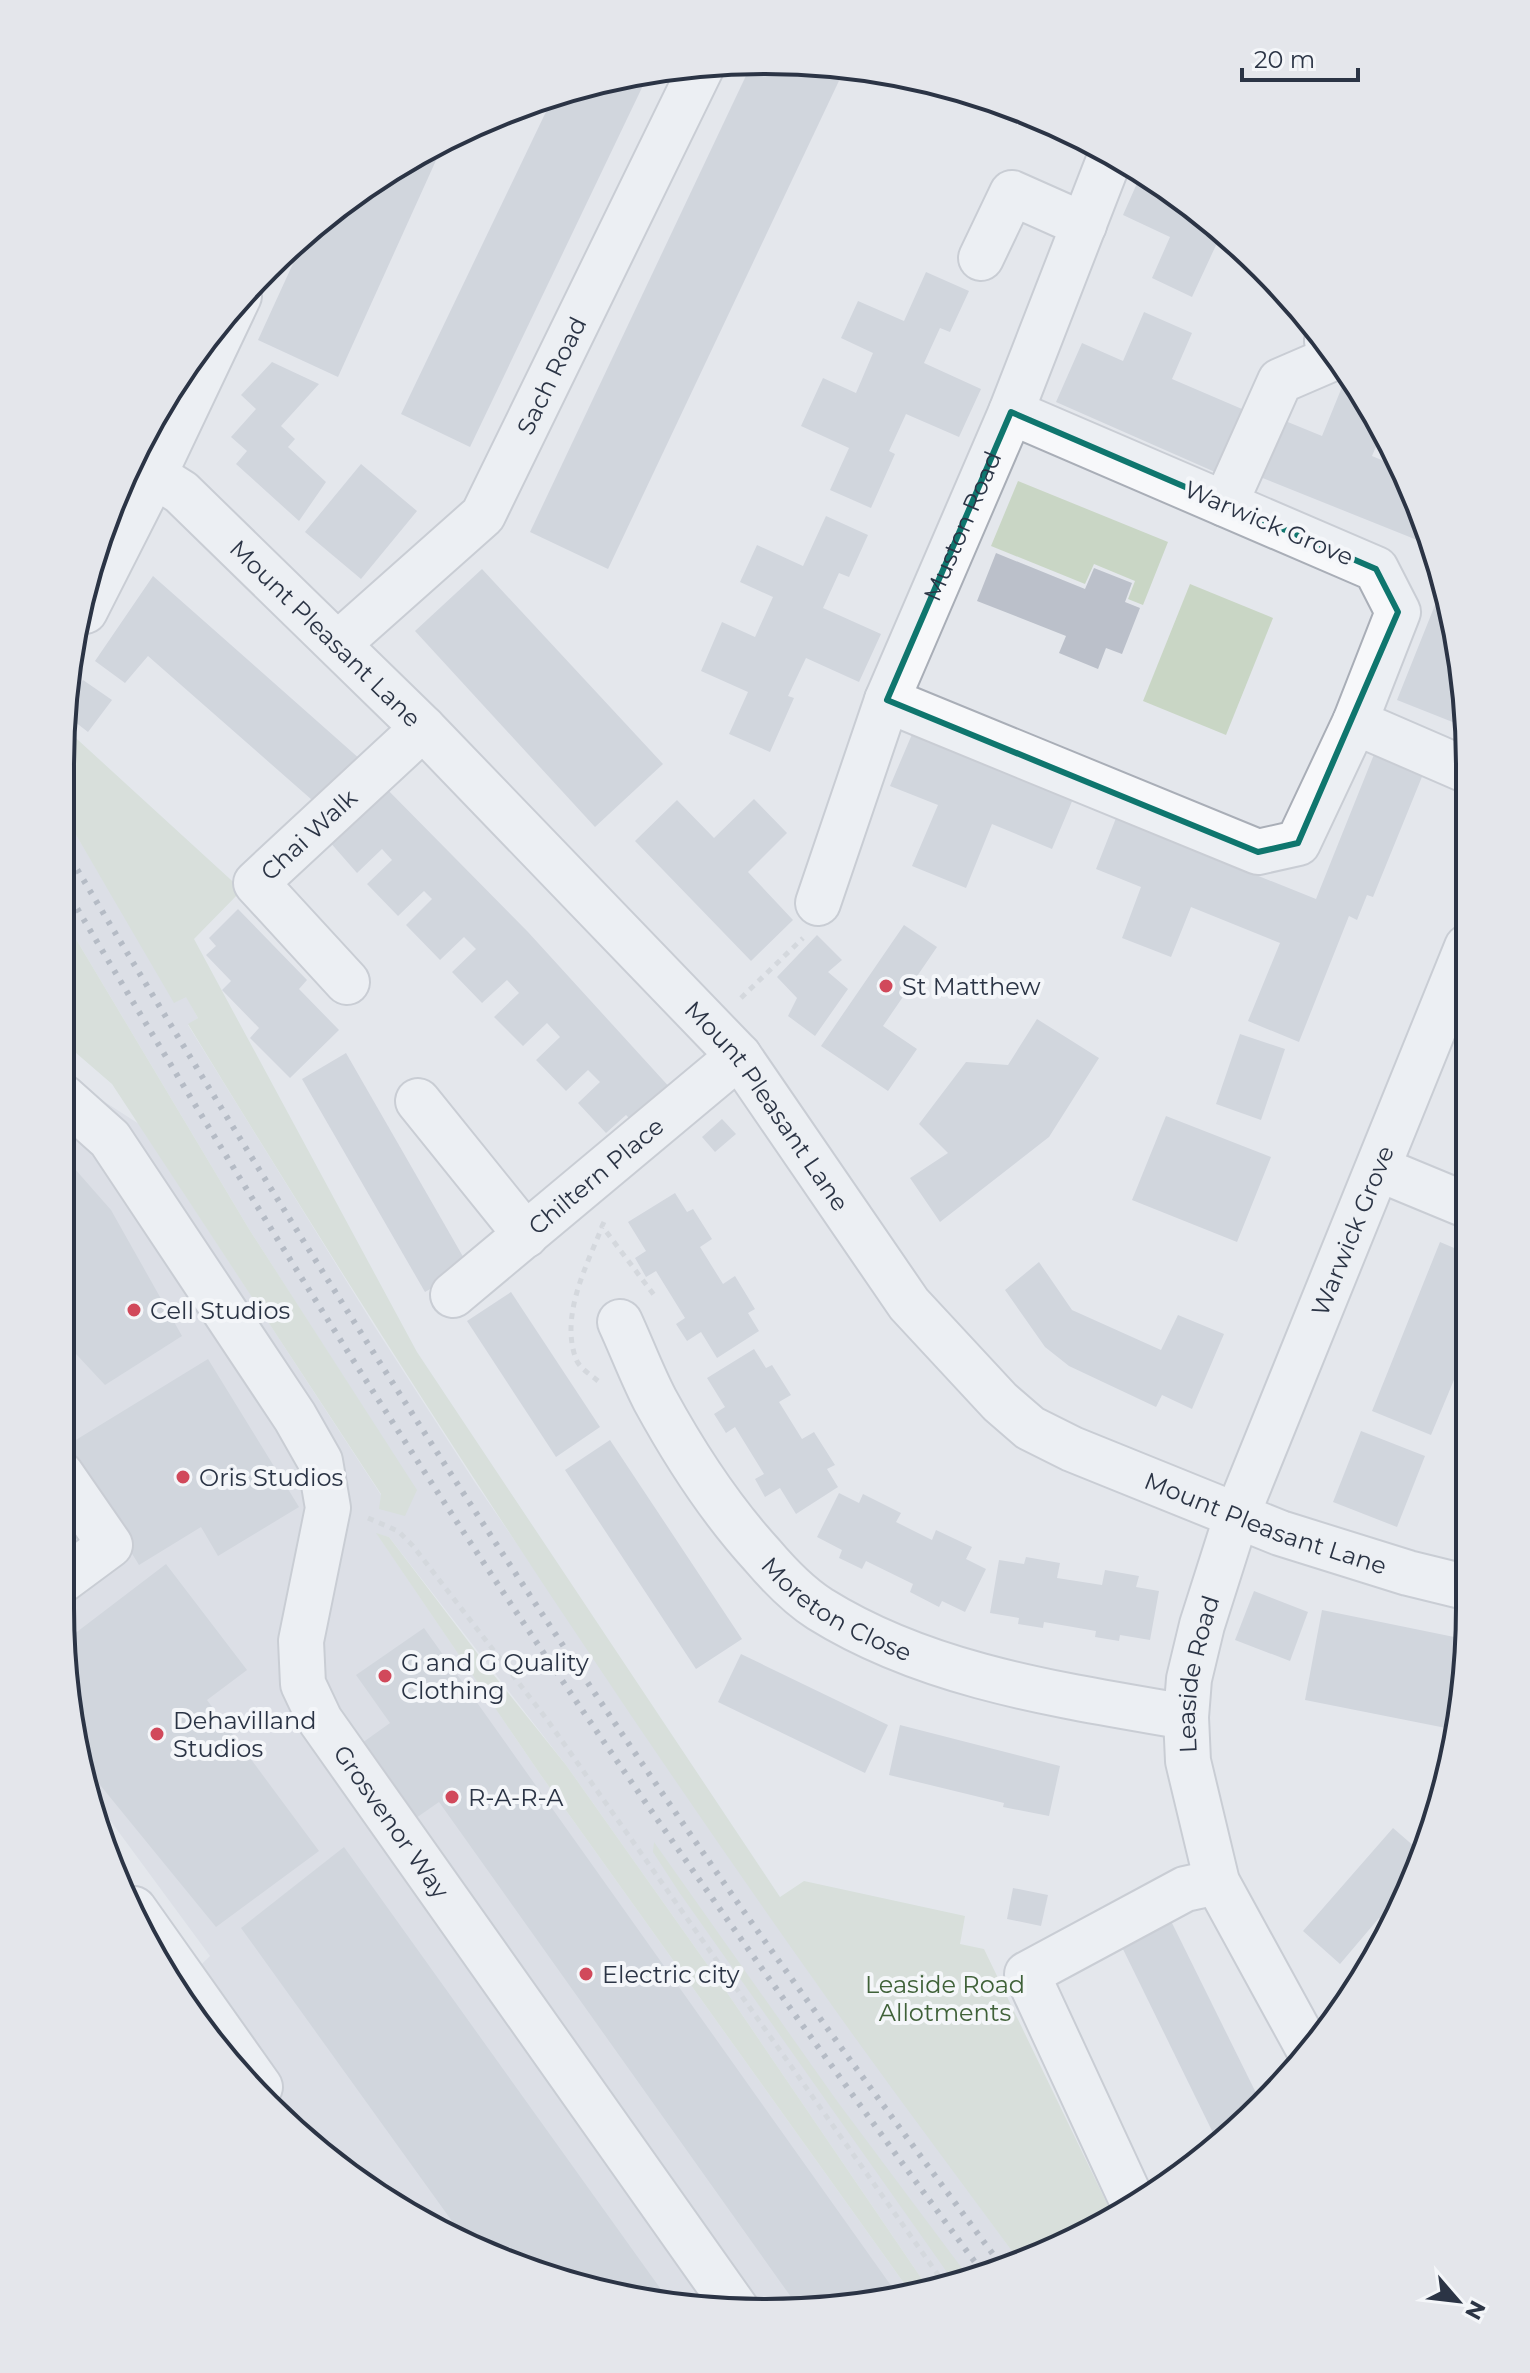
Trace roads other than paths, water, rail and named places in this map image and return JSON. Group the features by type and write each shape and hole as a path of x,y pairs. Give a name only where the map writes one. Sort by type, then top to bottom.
{"street":[{"name":"Sach Road","path":"339,643 483,515 696,78"},
{"name":"Muston Road","path":"818,903 887,700 1011,412 1107,165"},
{"path":"981,258 1012,193 1084,225"},
{"path":"98,584 215,347"},
{"path":"1225,504 1280,381 1326,361"},
{"name":"Warwick Grove","path":"887,700 1258,852 1298,843 1355,722 1398,612 1376,569 1011,412"},
{"name":"Mount Pleasant Lane","path":"154,475 181,492 339,643 725,1041 909,1304 1000,1402 1030,1428 1072,1449 1294,1537 1456,1585"},
{"path":"1355,722 1456,766"},
{"name":"Chai Walk","path":"347,982 256,883 423,728"},
{"name":"Warwick Grove","path":"1237,1515 1456,975"},
{"name":"Chiltern Place","path":"453,1295 526,1235 725,1041"},
{"path":"418,1101 526,1235"},
{"name":"Grosvenor Way","path":"74,1107 110,1139 295,1417 320,1461 328,1508 301,1641 303,1684 320,1720 729,2298"},
{"path":"1379,1169 1456,1201"},
{"name":"Moreton Close","path":"620,1322 655,1399 712,1494 781,1577 818,1608 882,1643 956,1668 1063,1695 1186,1717"},
{"path":"74,1493 110,1545 74,1572"},
{"name":"Leaside Road","path":"1237,1515 1202,1625 1189,1679 1186,1717 1188,1761 1217,1882 1304,2041"},
{"path":"1129,2195 1027,1974 1185,1889 1217,1882"},
{"path":"174,1965 234,2050"}],"railway":[{"path":"74,864 393,1384 564,1647 772,1951 996,2258"},
{"path":"74,903 305,1284 531,1634 753,1956 977,2265"}],"place":[{"name":"St Matthew","path":"886,986"},
{"name":"Cell Studios","path":"134,1310"},
{"name":"Oris Studios","path":"183,1477"},
{"name":"G and G Quality Clothing","path":"385,1676"},
{"name":"Dehavilland Studios","path":"157,1734"},
{"name":"R-A-R-A","path":"452,1797"},
{"name":"Electric city","path":"586,1974"}],"park label":[{"name":"Leaside Road Allotments","path":"945,1998"}]}
